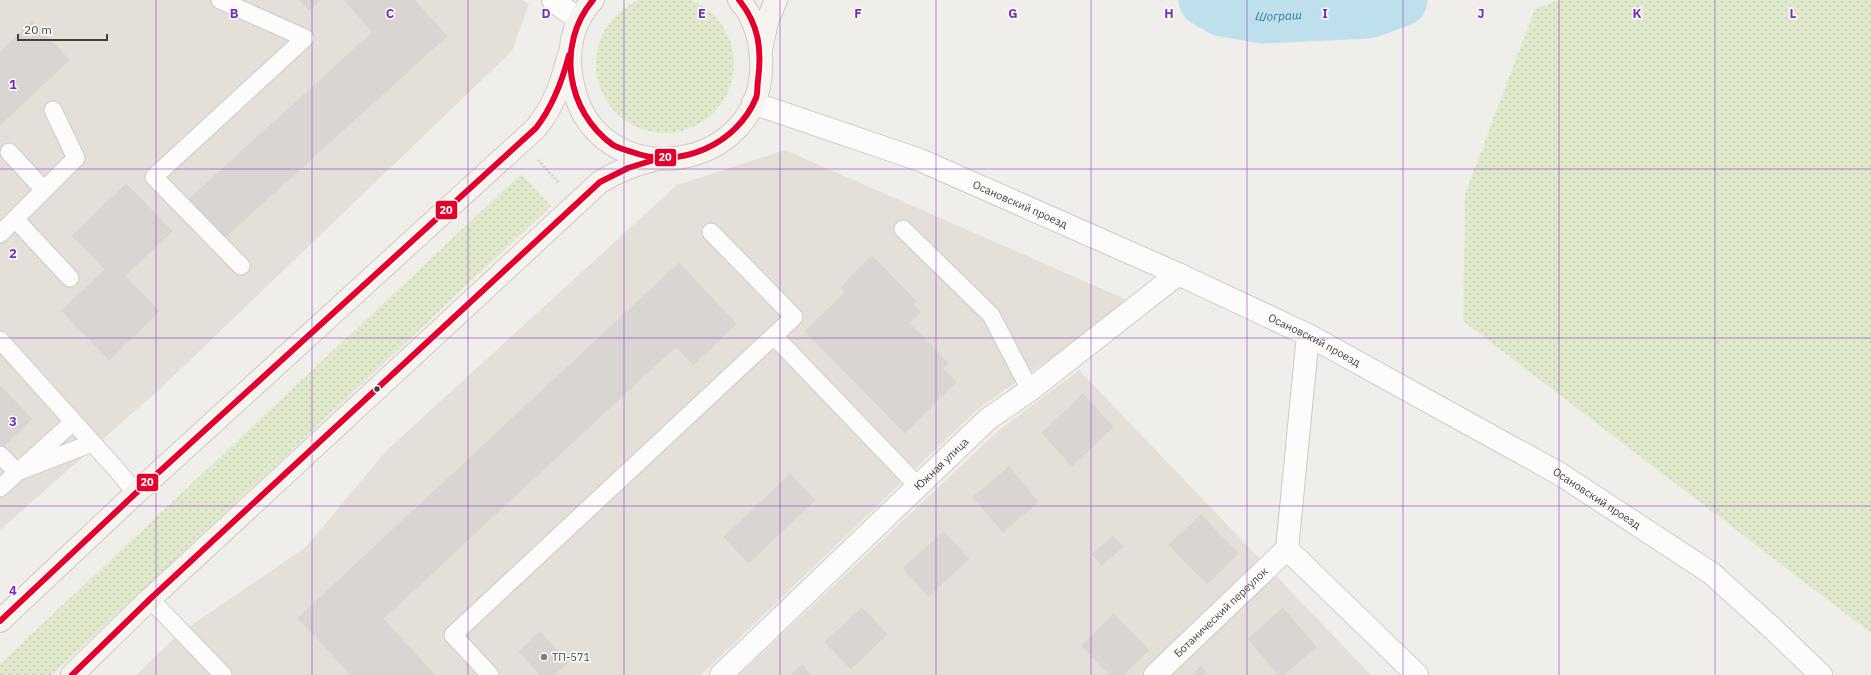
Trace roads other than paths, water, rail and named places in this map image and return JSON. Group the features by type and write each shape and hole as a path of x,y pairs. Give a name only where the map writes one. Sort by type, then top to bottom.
{"main road":[{"path":"0,621 136,493 536,128 548,112 559,91 569,55 571,41 585,8 593,0"},
{"path":"72,675 150,599 600,182 616,171 637,163 657,159 685,158 698,154 716,145 735,130 746,116 753,103 759,84 762,67 761,50 757,33 750,17 739,0"},
{"path":"761,50 767,22 776,0"},
{"path":"569,55 569,70 575,96 588,120 597,131 630,153 657,159"}],"street":[{"path":"553,0 567,11 580,18"},
{"name":"Осановский проезд","path":"753,103 920,160 1178,274 1308,335 1560,474 1710,573 1771,627 1821,675"},
{"name":"Южная улица","path":"721,675 988,420 1030,390 1178,274"},
{"path":"1308,335 1287,549 1416,675"},
{"name":"Ботанический переулок","path":"1155,675 1287,549"}],"lane":[{"path":"220,0 305,38 154,177 241,266"},
{"path":"0,234 76,158 53,110"},
{"path":"9,152 44,190"},
{"path":"15,219 70,278"},
{"path":"903,228 990,315 1030,390"},
{"path":"490,675 453,635 794,317 711,232"},
{"path":"774,336 918,486"},
{"path":"0,340 136,493"},
{"path":"0,488 73,422"},
{"path":"17,472 92,443"},
{"path":"0,455 17,472"},
{"path":"150,599 223,675"}],"waterway":[{"name":"Шограш","path":"1205,0 1222,10 1262,17 1368,12 1401,0"}],"place":[{"name":"ТП-571","path":"544,657"}]}
